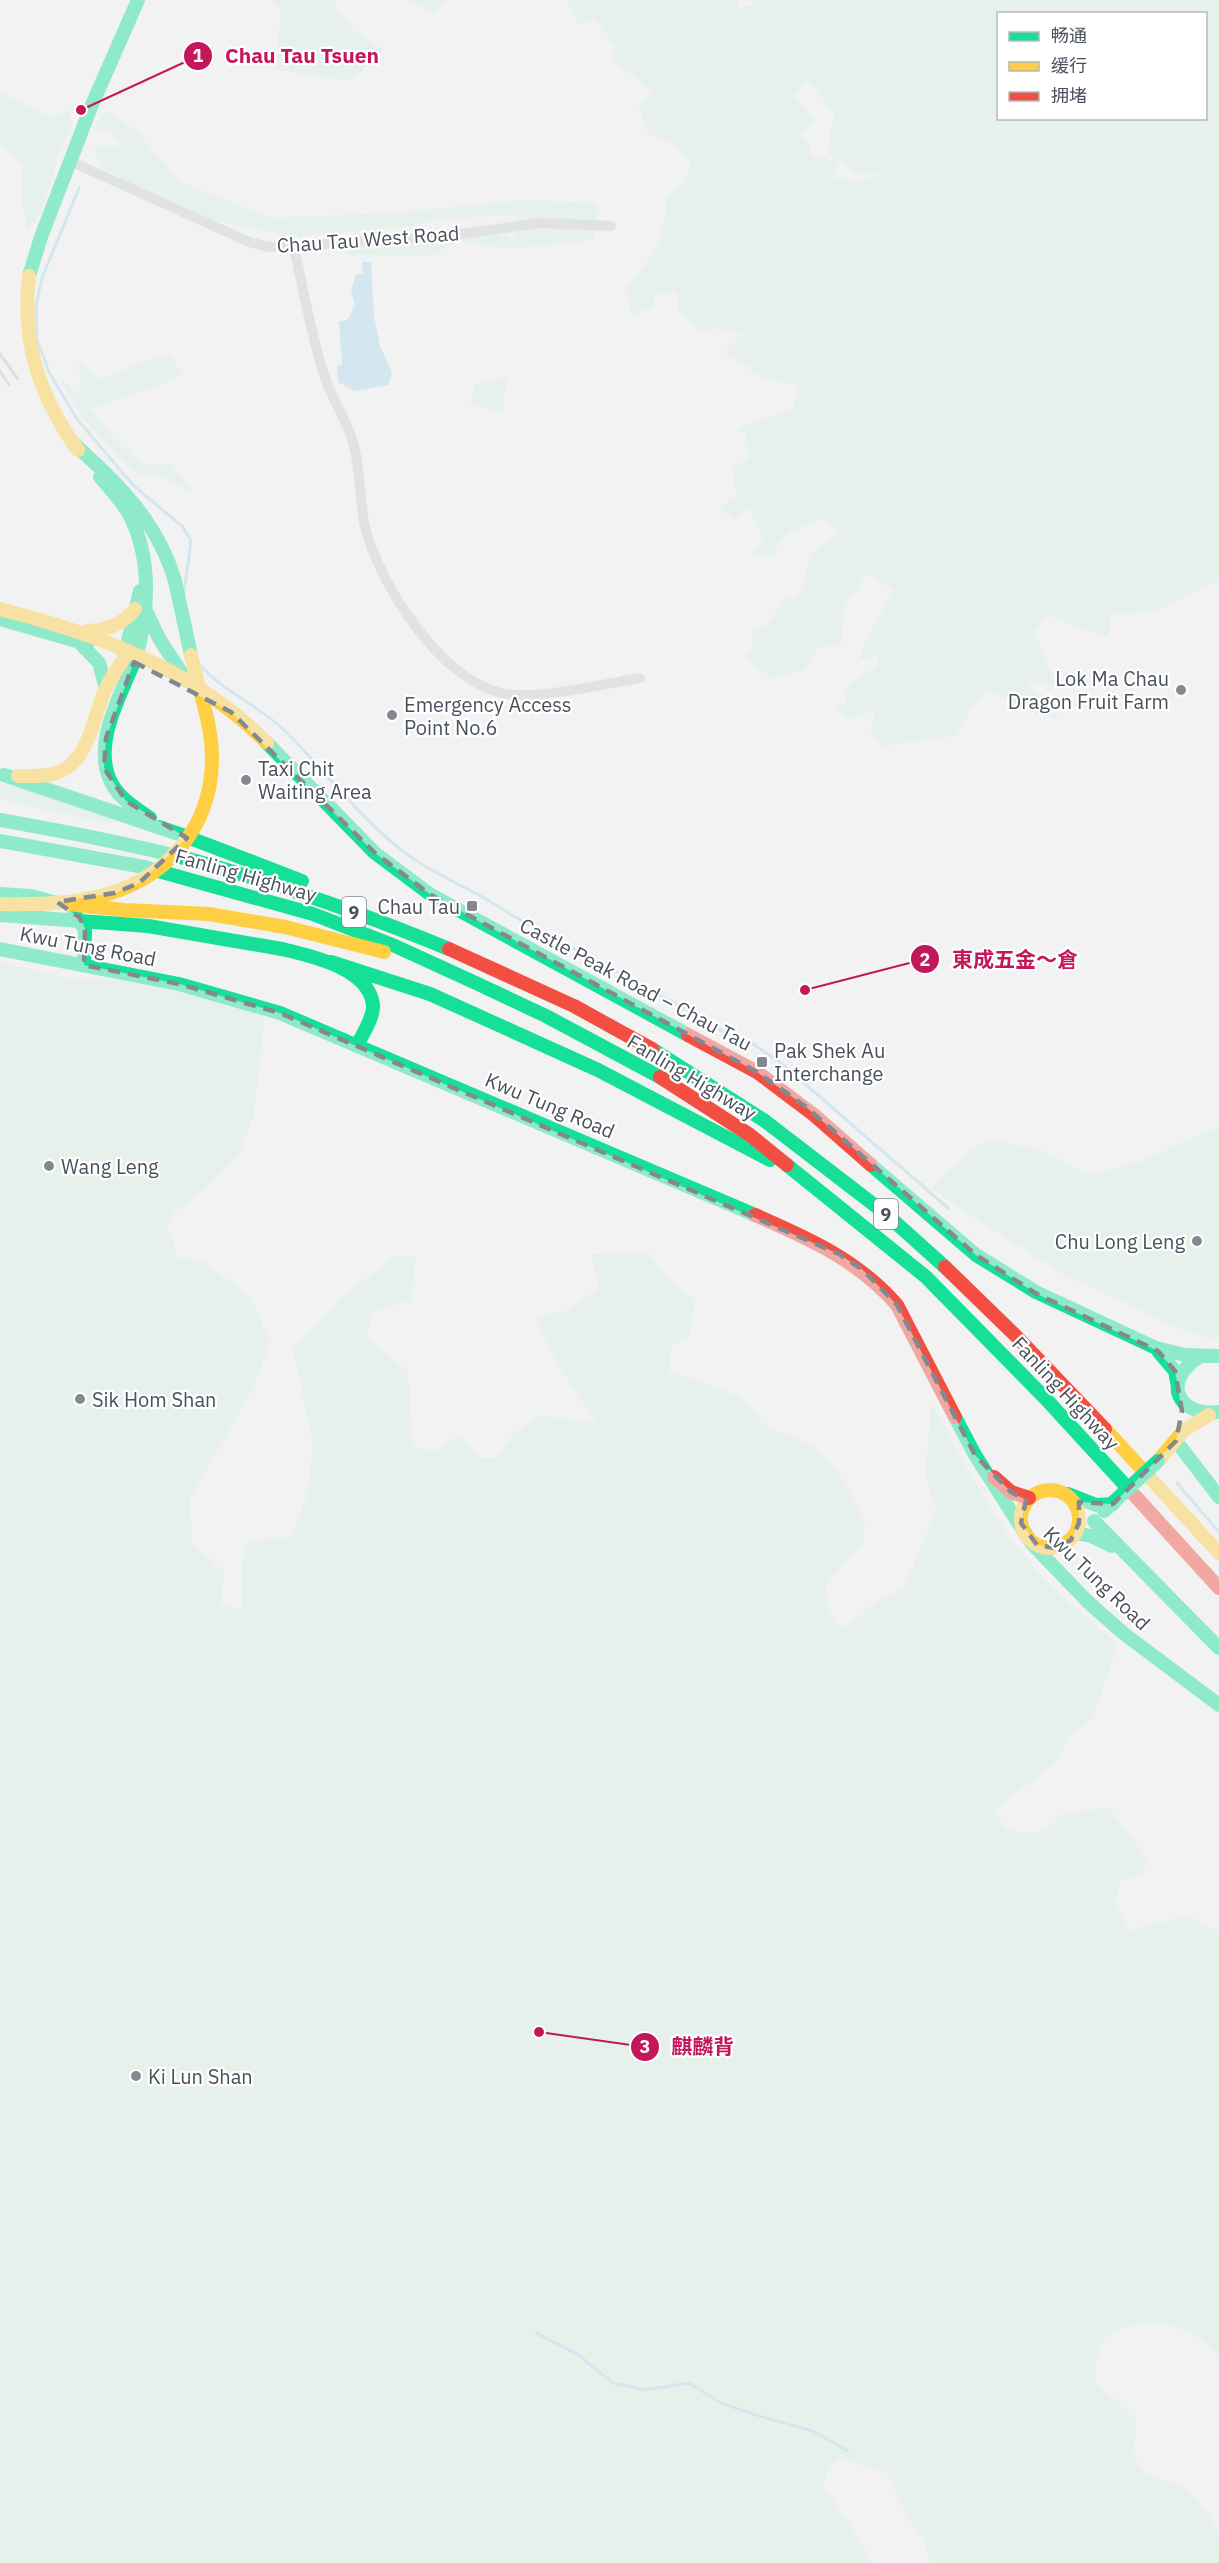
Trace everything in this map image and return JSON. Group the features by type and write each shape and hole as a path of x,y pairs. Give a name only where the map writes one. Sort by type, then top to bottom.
{"main road":[{"path":"138,0 119,40 70,161 32,266 26,310 29,346 50,406 72,442 126,511 137,534 141,560 142,608 103,750 104,768 114,789 126,801 146,816 182,835"},
{"path":"0,904 47,904 115,893 139,883 163,866 194,829 204,807 210,783 212,758 208,716 194,669 175,581 157,533 117,485 72,442"},
{"path":"106,688 99,663 80,636 111,628 142,608"},
{"path":"142,608 181,673 191,682"},
{"name":"Castle Peak Road – Chau Tau","path":"0,609 130,655 191,682 258,734 375,853 431,895 757,1072 804,1106 976,1255 1045,1298 1158,1351"},
{"name":"Castle Peak Road – Chau Tau","path":"0,619 80,636"},
{"path":"2,775 47,777 56,775 71,766 83,747 106,688 130,655"},
{"name":"Castle Peak Road – Chau Tau","path":"130,655 214,699"},
{"path":"2,775 182,835 375,910 483,963"},
{"name":"Fanling Highway","path":"0,820 107,839 222,868 297,891 389,924 483,963 620,1032 744,1106 883,1212 952,1274 1022,1341 1100,1422 1219,1553"},
{"name":"Fanling Highway","path":"0,841 144,867 292,907 395,946 455,973 546,1016 671,1083 739,1126 938,1288 1045,1398 1219,1588"},
{"path":"0,894 31,896 59,903 124,910 209,914 285,927 455,973"},
{"path":"59,903 79,917 85,928 87,939 84,965"},
{"path":"0,915 157,927 282,949 331,962 430,994 577,1061 798,1173"},
{"name":"Kwu Tung Road","path":"0,950 84,965 225,996 280,1013 358,1044 809,1238 863,1270 885,1290 897,1305 975,1455 1028,1539 1054,1569 1131,1640 1219,1705"},
{"path":"331,962 362,983 370,993 373,1007 358,1044"},
{"path":"1158,1351 1219,1358"},
{"path":"1158,1351 1175,1371 1182,1419 1176,1441"},
{"path":"1177,1382 1182,1368 1198,1357"},
{"path":"1179,1396 1191,1411 1214,1414"},
{"path":"1054,1569 1094,1521 1158,1461 1191,1425 1214,1414"},
{"path":"1176,1441 1219,1497"},
{"name":"Kwu Tung Road","path":"975,1455 1011,1492 1029,1498"},
{"path":"1062,1546 1045,1548 1028,1539 1021,1523 1021,1514 1029,1498 1045,1490 1063,1492 1094,1505 1109,1507"},
{"path":"1063,1492 1076,1505 1078,1528"},
{"path":"1054,1569 1056,1556 1062,1546 1090,1514 1109,1507"},
{"path":"1094,1521 1219,1648"},
{"path":"1078,1528 1106,1542 1144,1572"}],"street":[{"name":"Chau Tau West Road","path":"70,161 249,242 270,247 437,237 541,223 611,226"},
{"path":"294,247 324,374 353,444 363,513 371,545 389,587 417,628 469,679 500,693 528,695 640,678"}],"highlighted area":[{"path":"134,662 231,712 375,853 431,895 757,1072 805,1106 976,1255 1037,1294 1158,1351 1175,1371 1182,1411 1176,1441 1113,1504 1079,1502 1079,1523 1071,1540 1055,1548 1037,1545 1021,1523 1026,1500 1011,1492 975,1455 897,1305 863,1270 839,1254 280,1013 179,984 84,965 85,928 79,917 57,902 115,893 139,883 187,838 126,801 104,768 106,738"}],"green space":[{"path":"270,0 336,0 336,6 352,29 384,50 351,81 277,70 280,11"},
{"path":"408,0 445,0 435,13"},
{"path":"567,0 739,0 737,7 753,6 751,0 1219,0 1219,580 1157,611 1111,615 1108,636 1048,615 1034,632 1056,685 1025,681 1062,722 1019,707 988,690 970,711 956,736 883,746 870,730 875,711 848,719 835,708 845,704 847,690 855,680 879,666 876,655 858,661 867,638 894,591 867,574 845,607 841,645 818,648 804,670 770,678 745,657 752,649 752,631 770,622 784,596 791,600 802,593 810,554 840,533 823,518 799,527 783,539 774,552 761,556 753,554 764,539 749,508 735,521 726,514 721,506 736,497 733,469 749,457 746,434 735,429 792,409 799,386 754,374 747,366 724,353 741,334 720,328 701,332 678,311 677,292 656,294 653,306 632,316 626,287 651,256 664,225 666,197 686,182 691,163 674,143 648,134 638,105 654,93 611,59 617,48 593,18 579,26","holes":["808,80 834,114 827,152 837,161 812,156 808,142 799,133 817,121 794,96","839,161 861,176 888,169 860,182 834,177"]},
{"path":"0,91 51,117 68,110 72,125 58,155 43,210 28,230 21,200 23,165 0,143"},
{"path":"105,110 137,131 179,181 270,218 387,213 526,200 598,203 593,240 512,249 456,241 435,255 346,255 342,243 457,227 515,238 517,215 439,219 414,226 293,237 191,215 101,168 94,147 122,145 110,129 92,130"},
{"path":"169,355 183,374 170,381 90,409 113,437 142,465 172,464 194,494 160,475 138,474 119,458 82,417 61,380 80,394 79,360 100,380 142,361"},
{"path":"506,378 503,413 470,403 475,384"},
{"path":"0,784 112,802 118,805 112,825 0,799"},
{"path":"0,962 70,979 118,979 215,994 265,1013 254,1115 239,1154 216,1179 175,1212 167,1224 178,1258 202,1261 250,1296 270,1343 255,1384 190,1499 192,1542 224,1572 221,1603 241,1611 241,1568 246,1543 275,1538 290,1539 307,1495 313,1445 293,1348 343,1296 395,1256 416,1257 411,1299 372,1314 367,1336 408,1372 413,1446 434,1452 461,1434 479,1458 496,1458 514,1433 542,1415 596,1423 560,1367 535,1318 568,1310 599,1288 591,1254 649,1253 672,1283 695,1300 689,1337 672,1346 669,1371 739,1396 765,1425 812,1446 838,1471 865,1522 864,1542 826,1587 829,1609 836,1624 846,1627 878,1600 904,1588 936,1510 925,1475 932,1403 978,1488 1004,1529 1054,1588 1118,1644 1093,1718 1070,1736 1057,1762 992,1811 1008,1830 1032,1832 1050,1826 1063,1813 1109,1808 1148,1859 1142,1874 1120,1881 1115,1902 1129,1930 1188,1915 1219,1932 1219,2359 1201,2340 1179,2328 1141,2324 1118,2330 1106,2338 1096,2361 1096,2382 1136,2419 1135,2453 1143,2470 1154,2477 1184,2487 1194,2495 1208,2513 1218,2531 1219,2563 932,2563 927,2555 924,2539 909,2520 885,2471 838,2459 826,2474 823,2485 861,2541 872,2563 0,2563"},
{"path":"1219,1126 1219,1339 1216,1341 1183,1330 1066,1276 969,1215 931,1188 947,1171 987,1139 1042,1150 1088,1175 1144,1160"}],"water":[{"path":"362,262 371,262 374,316 380,346 392,373 388,385 355,391 338,382 337,366 342,364 339,322 348,319 355,305 351,290 356,275 363,274"}],"waterway":[{"path":"79,188 42,278 36,306 37,340 49,372 77,419 133,485 183,527 191,541 184,593"},
{"path":"199,664 218,682 282,728 360,812 411,857 510,914 706,1020 728,1035 753,1044 781,1063 949,1209"},
{"path":"1177,1483 1219,1532"},
{"path":"536,2333 577,2354 613,2383 645,2390 689,2383 721,2403 813,2431 848,2451"}],"railway":[{"path":"0,354 18,379"},
{"path":"0,371 9,385"}],"traffic: fast":[{"path":"29,276 41,237 91,107 138,0"},
{"path":"72,442 120,488 147,521 158,539 175,581"},
{"path":"100,477 128,512 138,535 142,552 145,570 145,607 135,660"},
{"path":"175,581 191,655"},
{"path":"124,657 140,591"},
{"path":"146,611 160,640 183,675"},
{"path":"0,619 87,644"},
{"path":"78,641 99,663 106,688"},
{"path":"134,662 110,722 106,738 106,769 119,794 150,818"},
{"path":"267,743 375,853 431,895 688,1035"},
{"path":"4,775 182,835 302,881"},
{"path":"0,820 196,861 324,901 449,949"},
{"path":"0,841 144,867 313,914 395,946 478,984 546,1016 660,1077"},
{"path":"0,894 31,896 53,902"},
{"path":"74,913 85,930 84,965"},
{"path":"0,915 148,926 282,949"},
{"path":"0,949 179,984 280,1013 755,1215"},
{"path":"282,949 337,966 361,982 369,992 373,1010 358,1044"},
{"path":"331,962 430,994 598,1070 770,1160"},
{"path":"652,1049 765,1121 886,1214 945,1267"},
{"path":"787,1165 926,1277 1045,1398 1136,1497"},
{"path":"871,1165 976,1255 1036,1292 1156,1348 1185,1355 1219,1356"},
{"path":"1158,1351 1175,1371 1177,1382"},
{"path":"1199,1357 1187,1366 1180,1376 1179,1395 1184,1403 1193,1409 1219,1412"},
{"path":"955,1417 975,1455 1032,1544 1088,1602 1123,1633 1219,1705"},
{"path":"1176,1441 1219,1497"},
{"path":"1104,1511 1158,1461"},
{"path":"1068,1494 1096,1505 1113,1504"},
{"path":"1094,1521 1219,1648"},
{"path":"1076,1533 1091,1536 1112,1546"}],"traffic: slow":[{"path":"29,276 28,324 36,368 53,410 78,450"},
{"path":"0,609 73,630 143,658 208,694 239,717 267,743"},
{"path":"87,631 114,626 135,609"},
{"path":"0,904 53,903 105,895 151,874 171,857 189,836 206,799 211,779 212,758 207,719 191,655"},
{"path":"18,776 54,774 78,758 89,736 105,690 124,658"},
{"path":"68,904 124,910 209,914 285,927 384,952"},
{"path":"1158,1461 1184,1430 1209,1415"},
{"path":"1105,1429 1219,1553"},
{"path":"1044,1490 1056,1490 1071,1498 1079,1513 1079,1519 1079,1525 1071,1540 1056,1548 1044,1548 1029,1540 1021,1525 1021,1513 1029,1498 1044,1490"}],"traffic: jam":[{"path":"449,949 574,1006 652,1049"},
{"path":"688,1035 757,1072 814,1115 871,1165"},
{"path":"660,1077 750,1135 787,1165"},
{"path":"755,1215 831,1252 866,1275 882,1289 897,1305 955,1417"},
{"path":"945,1267 1016,1336 1105,1429"},
{"path":"994,1477 1011,1492 1029,1498"},
{"path":"1136,1497 1219,1588"}],"place":[{"name":"Chau Tau Tsuen","path":"81,110"},
{"name":"Lok Ma Chau Dragon Fruit Farm","path":"1181,690"},
{"name":"Emergency Access Point No.6","path":"392,715"},
{"name":"Taxi Chit Waiting Area","path":"246,780"},
{"name":"Chau Tau","path":"472,906"},
{"name":"東成五金～倉","path":"805,990"},
{"name":"Pak Shek Au Interchange","path":"762,1062"},
{"name":"Wang Leng","path":"49,1166"},
{"name":"Chu Long Leng","path":"1197,1241"},
{"name":"Sik Hom Shan","path":"80,1399"},
{"name":"麒麟背","path":"539,2032"},
{"name":"Ki Lun Shan","path":"136,2076"}]}
